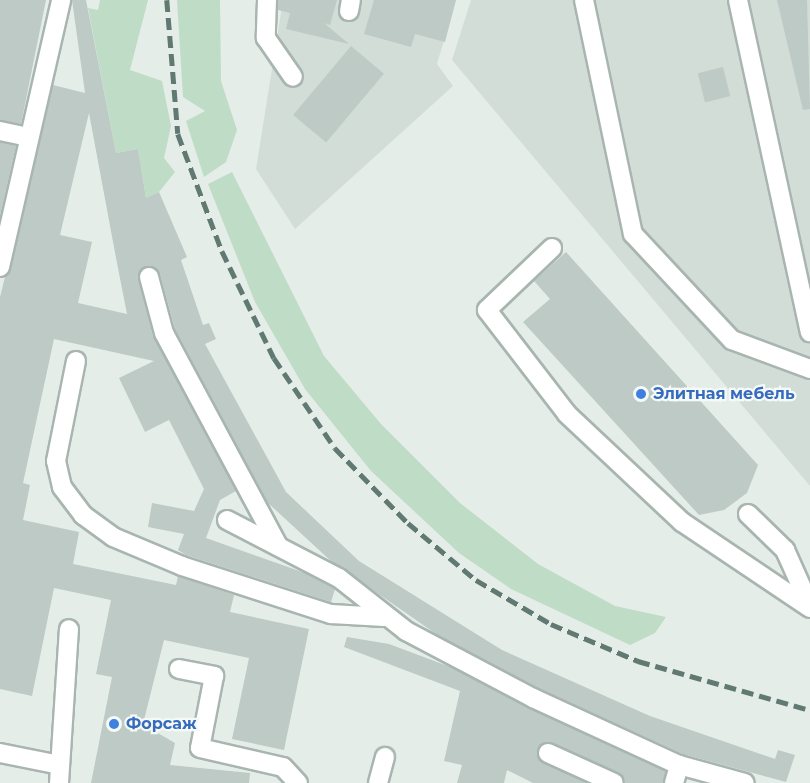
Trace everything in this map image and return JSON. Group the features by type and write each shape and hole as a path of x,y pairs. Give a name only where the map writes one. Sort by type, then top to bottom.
{"lane":[{"path":"0,267 60,0"},
{"path":"267,0 266,38 293,77"},
{"path":"584,0 633,234 732,340 810,369"},
{"path":"738,0 810,332"},
{"path":"0,131 29,137"},
{"path":"552,248 487,310 567,414 682,522 810,607"},
{"path":"149,277 164,333 278,546"},
{"path":"76,362 56,461 62,487 83,515 113,537 182,566 331,614 384,617"},
{"path":"748,514 785,550 810,607"},
{"path":"227,520 339,578 384,617 533,698 680,765 715,779 745,783"},
{"path":"0,753 60,774 69,629"},
{"path":"179,669 214,676 200,748 284,767 298,783"},
{"path":"548,753 614,783"},
{"path":"378,783 385,757"},
{"path":"674,783 680,765"}],"shaded area":[{"path":"283,0 456,0 437,64 453,86 295,229 256,169"},
{"path":"471,0 810,0 810,486 452,60"}],"green space":[{"path":"100,0 148,0 130,70 162,81 171,126 164,158 175,172 159,192 146,198 138,149 116,153 88,8 98,10"},
{"path":"177,0 220,0 221,81 237,130 226,162 204,177 186,121 205,111 183,97"},
{"path":"232,172 324,356 381,424 460,503 538,564 615,606 666,617 655,633 630,645 511,589 459,553 371,471 305,389 255,302 208,184"}],"building":[{"path":"0,0 46,0 21,124 0,120"},
{"path":"72,0 86,0 116,153 138,149 146,198 159,192 187,257 181,260 203,325 209,323 216,339 205,344 286,492 359,561 502,650 650,716 775,759 778,750 795,755 786,782 683,754 538,688 439,636 331,561 268,503 175,329 160,274 151,266 141,270 138,279 153,336 236,491 220,500 206,538 305,573 335,589 331,602 186,555 178,550 184,534 148,527 152,503 194,511 204,489 169,420 145,432 119,378 154,361 54,339 23,483 30,485 23,520 79,532 73,564 176,585 178,576 234,595 230,612 309,629 284,750 232,739 249,658 164,640 144,720 130,717 175,743 170,765 250,773 249,783 91,783 112,677 96,674 111,600 54,588 32,696 0,689 0,297 53,85 85,93","holes":["89,113 127,314 78,303 92,242 60,235"]},
{"path":"278,0 337,0 330,25 324,23 349,44 286,29 290,13 278,10"},
{"path":"374,0 456,0 445,42 415,34 411,47 364,34"},
{"path":"777,0 807,0 810,109 803,110"},
{"path":"351,46 384,74 326,143 293,115"},
{"path":"723,67 730,96 705,102 698,73"},
{"path":"0,142 16,146 0,216"},
{"name":"Элитная мебель","path":"566,252 758,465 747,493 724,510 699,515 523,322 550,299 534,281"},
{"path":"347,637 389,644 453,668 666,771 663,783 625,783 619,773 548,742 538,748 539,760 587,783 533,783 507,770 504,783 457,783 462,765 444,761 460,691 344,647"}],"railway":[{"path":"167,0 178,134 222,251 274,358 335,448 408,523 476,580 551,624 638,661 810,710"}],"place":[{"name":"Элитная мебель","path":"641,394"},
{"name":"Форсаж","path":"114,724"}]}
